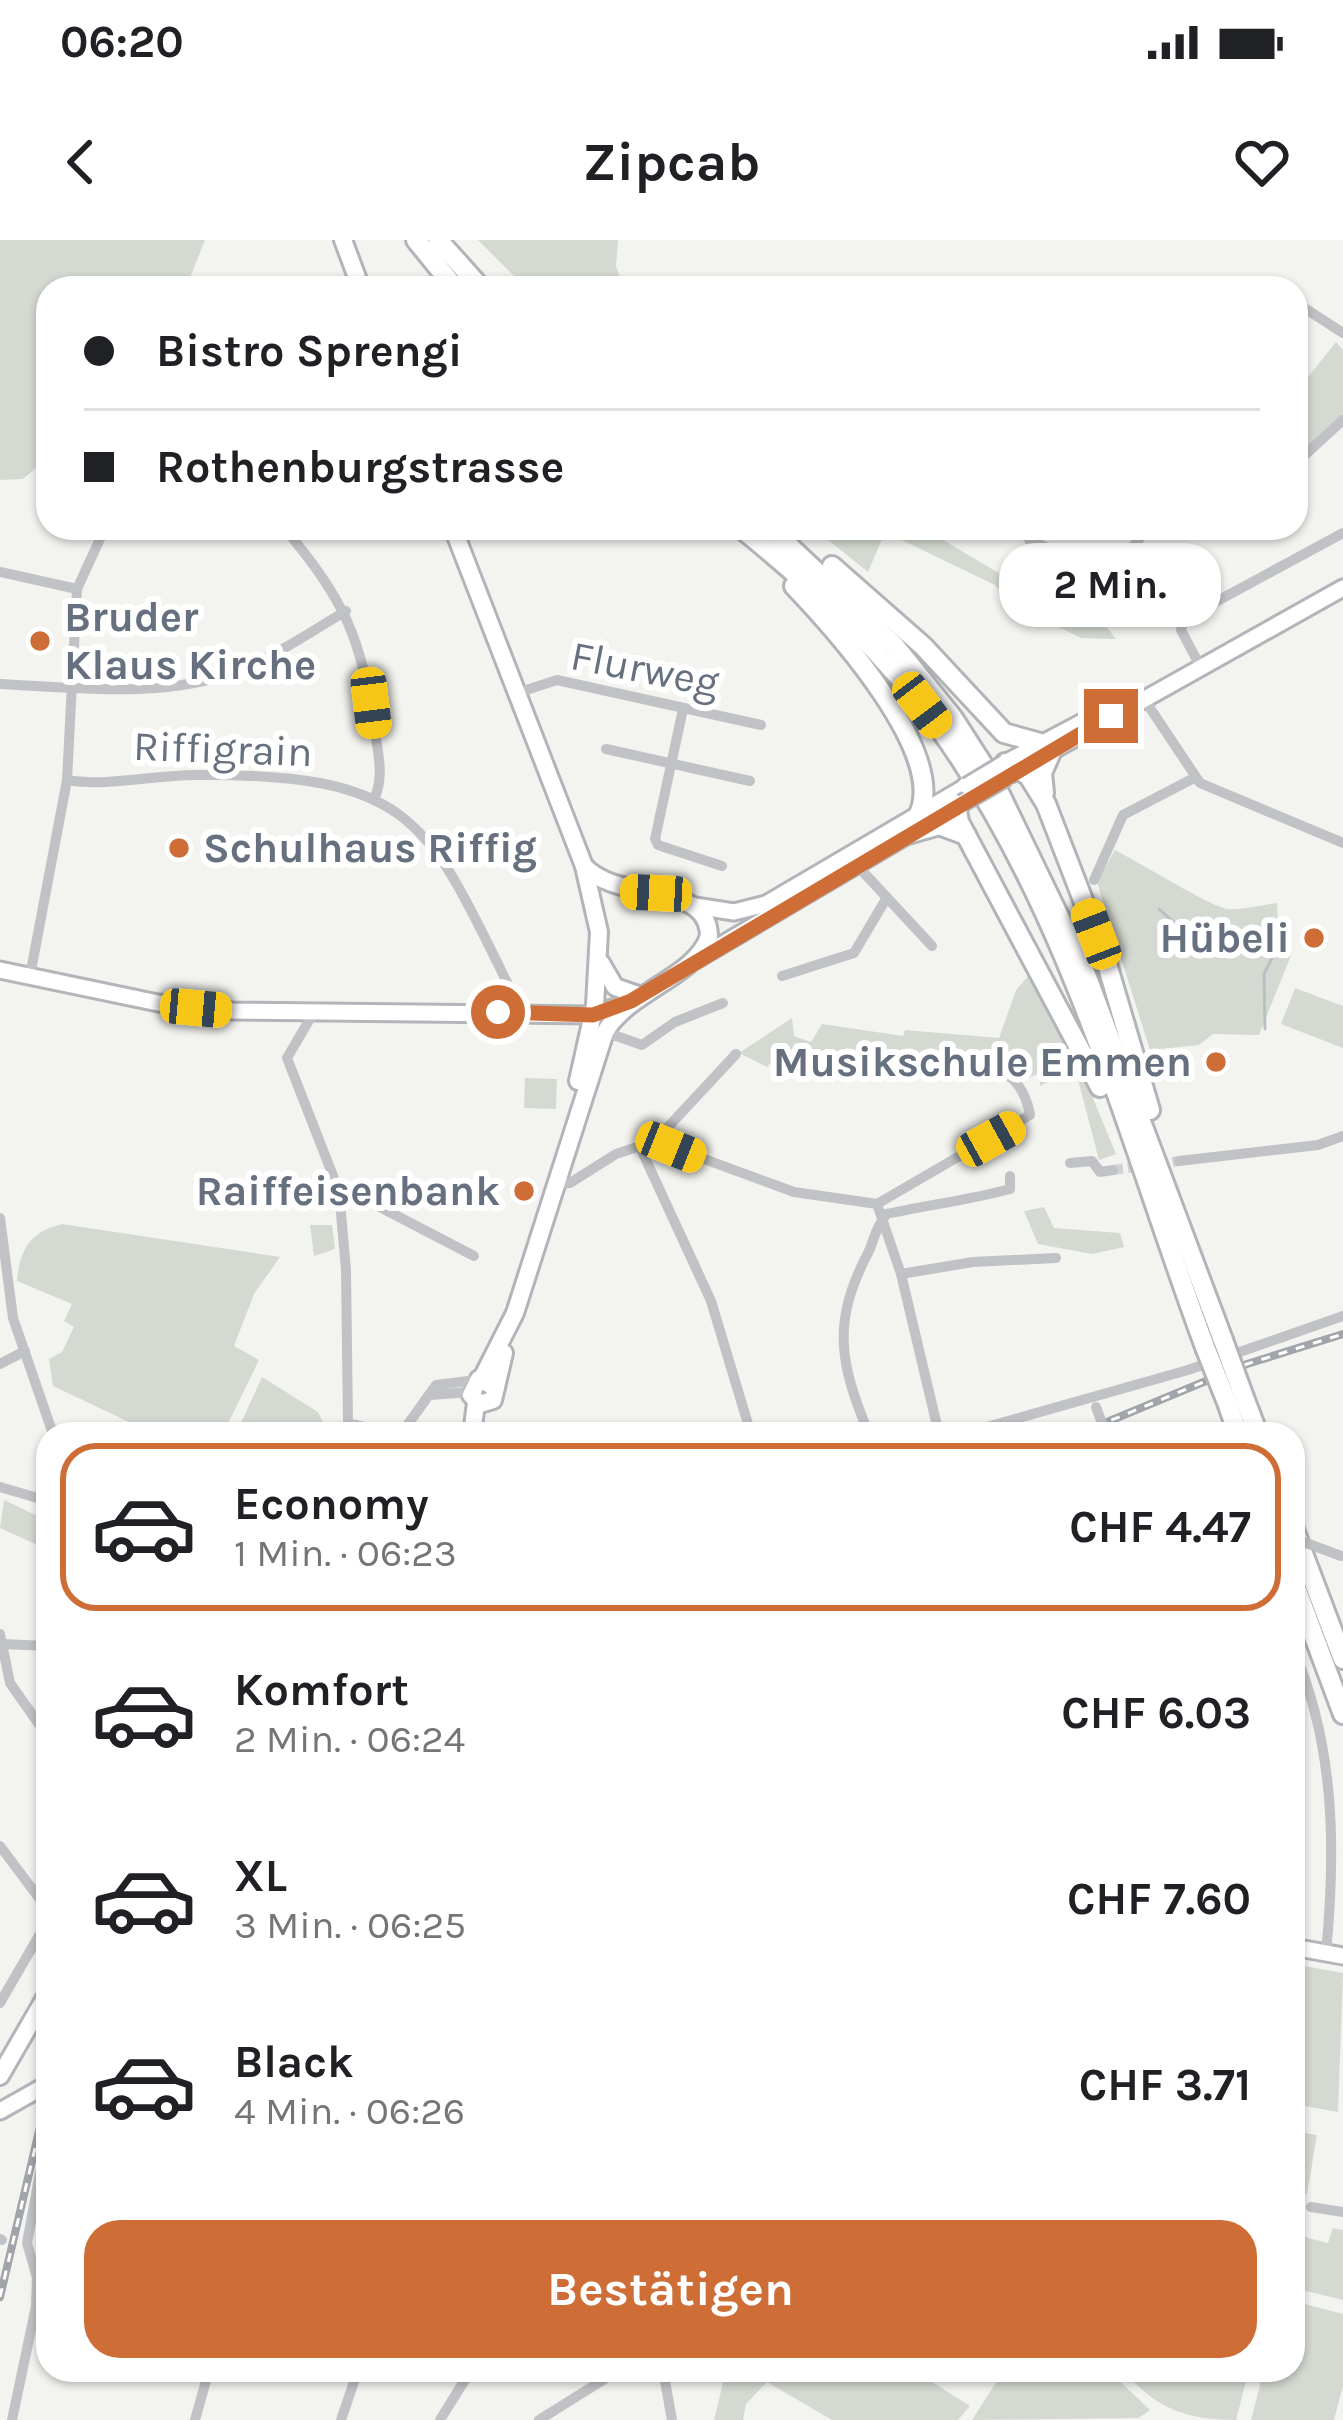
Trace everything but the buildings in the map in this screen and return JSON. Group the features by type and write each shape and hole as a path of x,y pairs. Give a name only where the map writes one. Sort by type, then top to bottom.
{"highway":[{"path":"416,240 445,276"},
{"path":"438,240 470,276"},
{"path":"740,540 829,623 890,710 925,773 927,791 919,814"},
{"path":"754,540 882,656 980,790 1067,970 1180,1279"},
{"path":"786,540 894,645 953,718 994,782 1055,900 1162,1172 1236,1403 1249,1422"},
{"path":"797,540 900,624 1004,733 1046,746 1042,773 1046,804 1112,980 1166,1154 1162,1172"},
{"path":"1004,733 1011,768 1046,804"},
{"path":"960,796 966,835 1095,1077 1166,1255 1214,1343"},
{"path":"908,834 944,825 966,835"},
{"path":"1236,1403 1237,1422"},
{"path":"1305,1559 1343,1659"},
{"path":"1305,1612 1343,1714"}],"main road":[{"path":"343,240 356,276"},
{"path":"458,540 584,866 599,932 593,1015 567,1142"},
{"path":"0,970 196,1008 593,1015 635,998 919,814 1011,768 1088,716 1142,696 1343,588"},
{"path":"584,866 604,884 625,891 656,893 725,912 752,909 908,834 960,796"},
{"path":"599,932 604,907 625,891"},
{"path":"691,962 710,932 695,906"},
{"path":"600,963 615,987 635,998"},
{"path":"478,1422 481,1391 507,1334 605,1032 635,998"},
{"path":"1305,1949 1335,1954"},
{"path":"0,2076 36,2014"},
{"path":"0,2111 36,2091"}],"street":[{"path":"1308,310 1343,333"},
{"path":"1308,452 1343,420"},
{"path":"1200,666 1181,630 1184,619 1343,533"},
{"path":"30,976 67,779 77,589 99,540"},
{"path":"293,540 346,611 368,674 379,760 375,797 407,818 441,854 522,1013"},
{"path":"1032,540 1109,573 1139,540"},
{"path":"0,572 77,589"},
{"path":"0,684 69,688 215,679 261,660 346,611"},
{"name":"Flurweg","path":"517,693 557,680 761,725"},
{"path":"1142,696 1194,778 1343,843"},
{"path":"683,709 657,844 722,866"},
{"path":"606,749 750,781"},
{"name":"Riffigrain","path":"67,779 232,775 322,784 375,797"},
{"path":"1094,880 1124,815 1194,778"},
{"path":"853,860 932,946"},
{"path":"782,976 854,952 886,899"},
{"path":"605,1032 643,1045 675,1022 723,1003"},
{"path":"314,1012 287,1058 339,1191 346,1270 348,1422"},
{"path":"554,1185 576,1181 616,1154 655,1141 736,1054"},
{"path":"864,1422 842,1317 881,1212 1026,1120 1031,1109 1017,1083 1003,1073 908,1070 890,1076"},
{"path":"1179,1161 1341,1140"},
{"path":"655,1141 794,1192 881,1212 927,1205 941,1208 1010,1189 1010,1176"},
{"path":"640,1147 711,1301 747,1422"},
{"path":"1070,1163 1092,1162 1107,1171"},
{"path":"339,1191 351,1192 474,1256"},
{"path":"881,1212 936,1422"},
{"path":"0,1218 13,1318 48,1422"},
{"path":"901,1274 974,1262 1056,1258"},
{"path":"1013,1422 1095,1403 1343,1316"},
{"path":"0,1325 13,1318"},
{"path":"0,1364 25,1351"},
{"path":"409,1422 427,1396 447,1381 481,1391"},
{"path":"1095,1403 1102,1422"},
{"path":"0,1487 36,1498"},
{"path":"1305,1543 1342,1557"},
{"path":"36,1644 2,1640 10,1683 36,1720"},
{"path":"1305,1685 1317,1714 1331,1797 1335,1954"},
{"path":"0,1846 36,1894"},
{"path":"0,2003 36,1940"},
{"path":"36,2183 21,2249 36,2276"},
{"path":"1312,2207 1343,2212"},
{"path":"12,2420 36,2306"},
{"path":"196,2420 206,2382"},
{"path":"341,2420 354,2382"},
{"path":"440,2420 464,2382"},
{"path":"539,2420 601,2382"},
{"path":"665,2382 672,2420"}],"shaded area":[{"path":"0,240 205,240 191,276 36,276 36,468 23,479 0,480"},
{"path":"478,240 618,240 620,276 514,276"},
{"path":"1336,342 1343,350 1343,416 1308,447 1308,377"},
{"path":"828,540 882,540 868,572"},
{"path":"902,540 943,540 1071,616 1106,626 1116,639 1081,638 1015,606 995,585"},
{"path":"1115,850 1220,907 1277,903 1278,923 1292,953 1259,1035 1213,1034 1199,1045 1150,1050 1097,882"},
{"path":"1030,974 1081,1069 1116,1154 1099,1160 1075,1068 1040,1086 1039,1073 1029,1078 1014,1071 913,1066 889,1073 818,1060 814,1069 772,1061 767,1067 739,1053 792,1018 794,1036 811,1042 822,1024 903,1036 905,1030 999,1038 1016,990"},
{"path":"1295,988 1343,1006 1343,1048 1281,1024"},
{"path":"525,1078 557,1079 556,1109 524,1108"},
{"path":"1044,1207 1054,1228 1120,1233 1124,1247 1092,1254 1038,1244 1024,1211"},
{"path":"62,1224 280,1257 254,1294 234,1346 259,1360 229,1422 129,1422 53,1386 49,1359 62,1352 74,1327 64,1321 72,1304 17,1281 29,1244"},
{"path":"310,1225 332,1225 335,1249 314,1256"},
{"path":"262,1377 318,1412 323,1422 241,1422"},
{"path":"4,1500 36,1515 36,1544 0,1528"},
{"path":"1305,1966 1343,1973 1338,2112 1305,2106"},
{"path":"1305,2133 1317,2135 1305,2194"},
{"path":"1333,2228 1343,2230 1343,2300 1305,2291 1305,2237 1328,2243"},
{"path":"1305,2304 1343,2314 1343,2386 1334,2420 1251,2420 1261,2382 1305,2382"},
{"path":"723,2382 767,2382 746,2404 743,2420 714,2420"},
{"path":"767,2382 932,2382 970,2406 958,2420 832,2420"},
{"path":"996,2382 1121,2382 1150,2410 1139,2418 972,2420"},
{"path":"1246,2382 1236,2420 1174,2410 1135,2383"}],"waterway":[{"path":"1159,909 1177,925 1238,933"},
{"path":"1265,1029 1264,974 1277,948 1273,930"}],"tunnel":[{"path":"1113,1170 1179,1161"}],"railway":[{"path":"1107,1422 1247,1364 1343,1334"},
{"path":"0,2297 36,2144"}],"place":[{"name":"Bruder Klaus Kirche","path":"40,641"},
{"name":"Schulhaus Riffig","path":"179,848"},
{"name":"Hübeli","path":"1314,938"},
{"name":"Musikschule Emmen","path":"1216,1062"},
{"name":"Raiffeisenbank","path":"524,1191"}],"route":[{"path":"498,1012 593,1015 631,1001 1111,716"}]}
